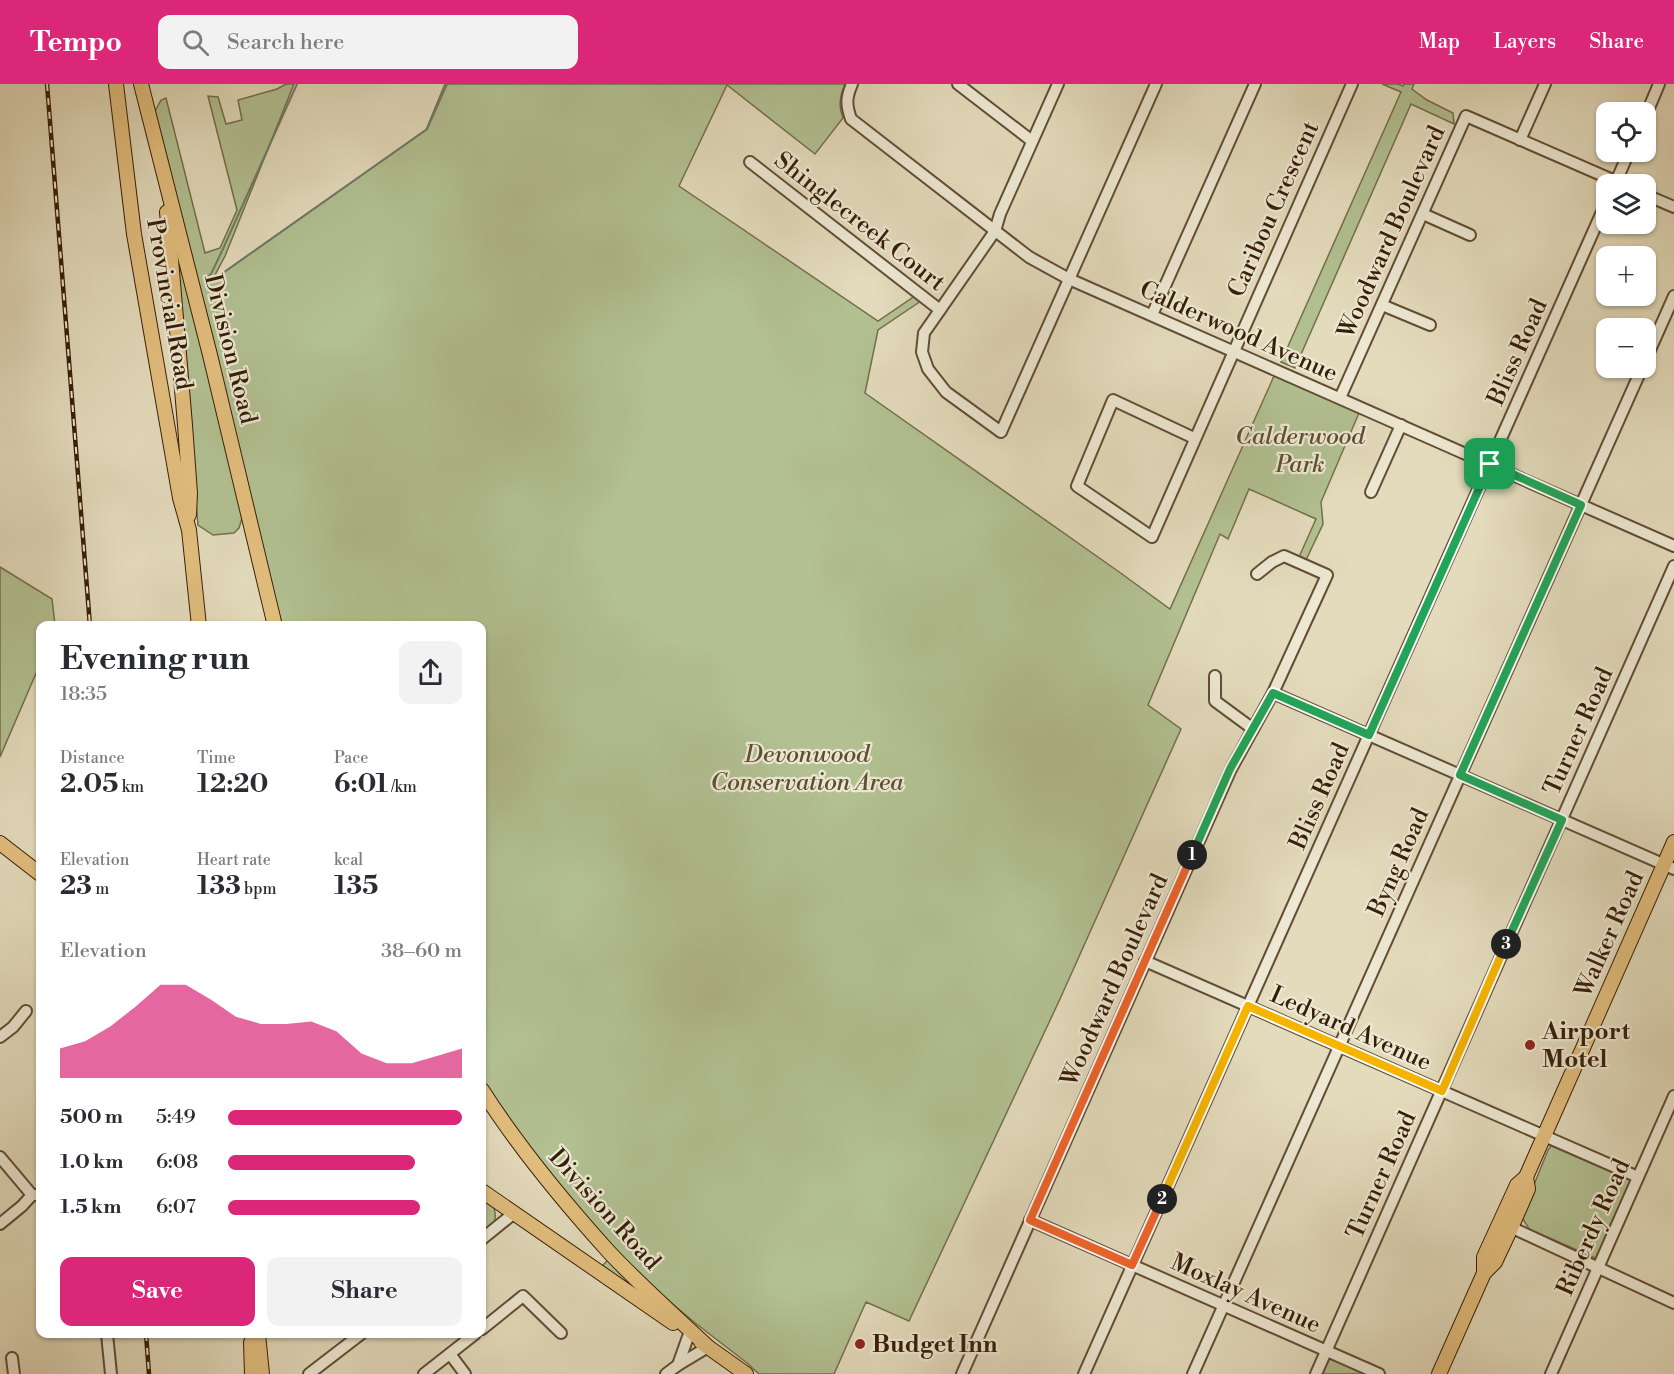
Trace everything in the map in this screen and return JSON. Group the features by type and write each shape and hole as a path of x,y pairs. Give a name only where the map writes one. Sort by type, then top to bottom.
{"main road":[{"name":"Provincial Road","path":"116,84 134,234 180,498 189,530"},
{"name":"Division Road","path":"141,84 210,355 274,621"},
{"name":"Provincial Road","path":"164,172 190,493 189,530 198,621"},
{"path":"164,404 174,410 185,426"},
{"name":"Walker Road","path":"1439,1374 1484,1273 1496,1262 1506,1225 1528,1189 1526,1177 1669,867 1674,842"},
{"path":"0,843 36,871"},
{"name":"Division Road","path":"486,1096 508,1130 548,1182 609,1252 708,1347"},
{"path":"486,1194 746,1374"},
{"path":"252,1338 252,1374"},
{"path":"258,1338 262,1374"}],"street":[{"name":"Calderwood Avenue","path":"852,84 846,97 851,119 1029,257 1069,279 1674,546"},
{"path":"958,84 1032,141"},
{"path":"940,310 995,231 1000,214 1058,84"},
{"path":"1069,279 1156,84"},
{"path":"1152,315 1255,84"},
{"name":"Caribou Crescent","path":"1194,438 1113,400 1077,486 1152,537 1352,84"},
{"path":"1545,84 1520,140 1596,174"},
{"path":"1651,102 1659,84"},
{"name":"Woodward Boulevard","path":"1340,398 1466,116 1520,140"},
{"name":"Shinglecreek Court","path":"750,162 940,310 924,333 922,352 928,369 946,392 1001,432 1069,279"},
{"path":"1656,199 1674,207"},
{"path":"1422,214 1470,235"},
{"name":"Bliss Road","path":"1084,1374 1596,226"},
{"path":"1656,337 1674,296"},
{"path":"1382,305 1430,326"},
{"name":"Byng Road","path":"1193,1374 1638,378"},
{"path":"1371,492 1401,426"},
{"name":"Woodward Boulevard","path":"962,1374 1230,769 1273,693 1327,575 1284,556 1257,574"},
{"name":"Turner Road","path":"1316,1374 1674,566"},
{"path":"1215,676 1215,701 1253,729"},
{"path":"1273,693 1669,867"},
{"name":"Ledyard Avenue","path":"1146,961 1638,1177"},
{"path":"0,1037 13,1027 26,1011"},
{"name":"Riberdy Road","path":"1551,1374 1674,1096"},
{"path":"0,1157 36,1195 0,1224"},
{"path":"486,1236 513,1214"},
{"name":"Moxlay Avenue","path":"1030,1220 1379,1374"},
{"path":"1506,1225 1674,1303"},
{"path":"486,1326 523,1296 561,1333"},
{"path":"678,1365 689,1334"},
{"path":"107,1338 111,1374"},
{"path":"309,1374 356,1338"},
{"path":"424,1374 470,1338"},
{"path":"666,1374 708,1347"},
{"path":"450,1354 465,1374"},
{"path":"12,1358 14,1374"}],"green space":[{"name":"Devonwood Conservation Area","path":"286,84 294,84 225,256 214,277 426,130 445,84 845,84 840,101 843,118 815,154 727,85 679,186 878,321 915,296 921,301 878,330 865,393 1170,609 1274,376 1359,413 1321,502 1323,524 1306,560 1299,557 1316,519 1249,489 1228,539 1220,534 1148,705 1181,729 1060,999 909,1321 866,1302 834,1374 759,1374 694,1322 644,1280 594,1229 494,1103 486,1090 486,621 281,621 194,281 154,113 161,100 166,98 205,253 220,248 237,210 208,96 218,97 226,124 242,120 238,100 277,89"},
{"path":"1382,84 1403,86 1414,84 1412,89 1427,100 1453,113 1454,124 1411,104 1295,368 1281,362 1401,92"},
{"path":"168,194 243,515 239,528 234,533 213,535 198,525"},
{"path":"0,567 52,599 55,621 36,621 36,673 0,757"},
{"path":"1556,1145 1627,1176 1630,1180 1630,1186 1599,1255 1595,1258 1529,1229 1523,1219 1523,1212 1548,1150 1551,1146"},
{"path":"486,1201 494,1208 495,1220 486,1229"},
{"path":"609,1259 639,1291 604,1270 603,1265"},
{"path":"1335,1358 1369,1374 1320,1374 1326,1360"}],"waterway":[{"path":"207,277 211,274 222,251 297,84"},
{"path":"205,279 220,275 427,129 447,84"}],"railway":[{"path":"47,84 90,621"},
{"path":"146,1338 149,1374"}],"place":[{"name":"Airport Motel","path":"1530,1045"},
{"name":"Budget Inn","path":"860,1344"}],"route":[{"path":"1490,464 1581,505 1460,775 1562,820 1442,1091 1248,1006 1132,1265 1030,1220 1230,769 1273,693 1369,735 1490,464"}],"park label":[{"name":"Calderwood Park","path":"1300,450"}]}
